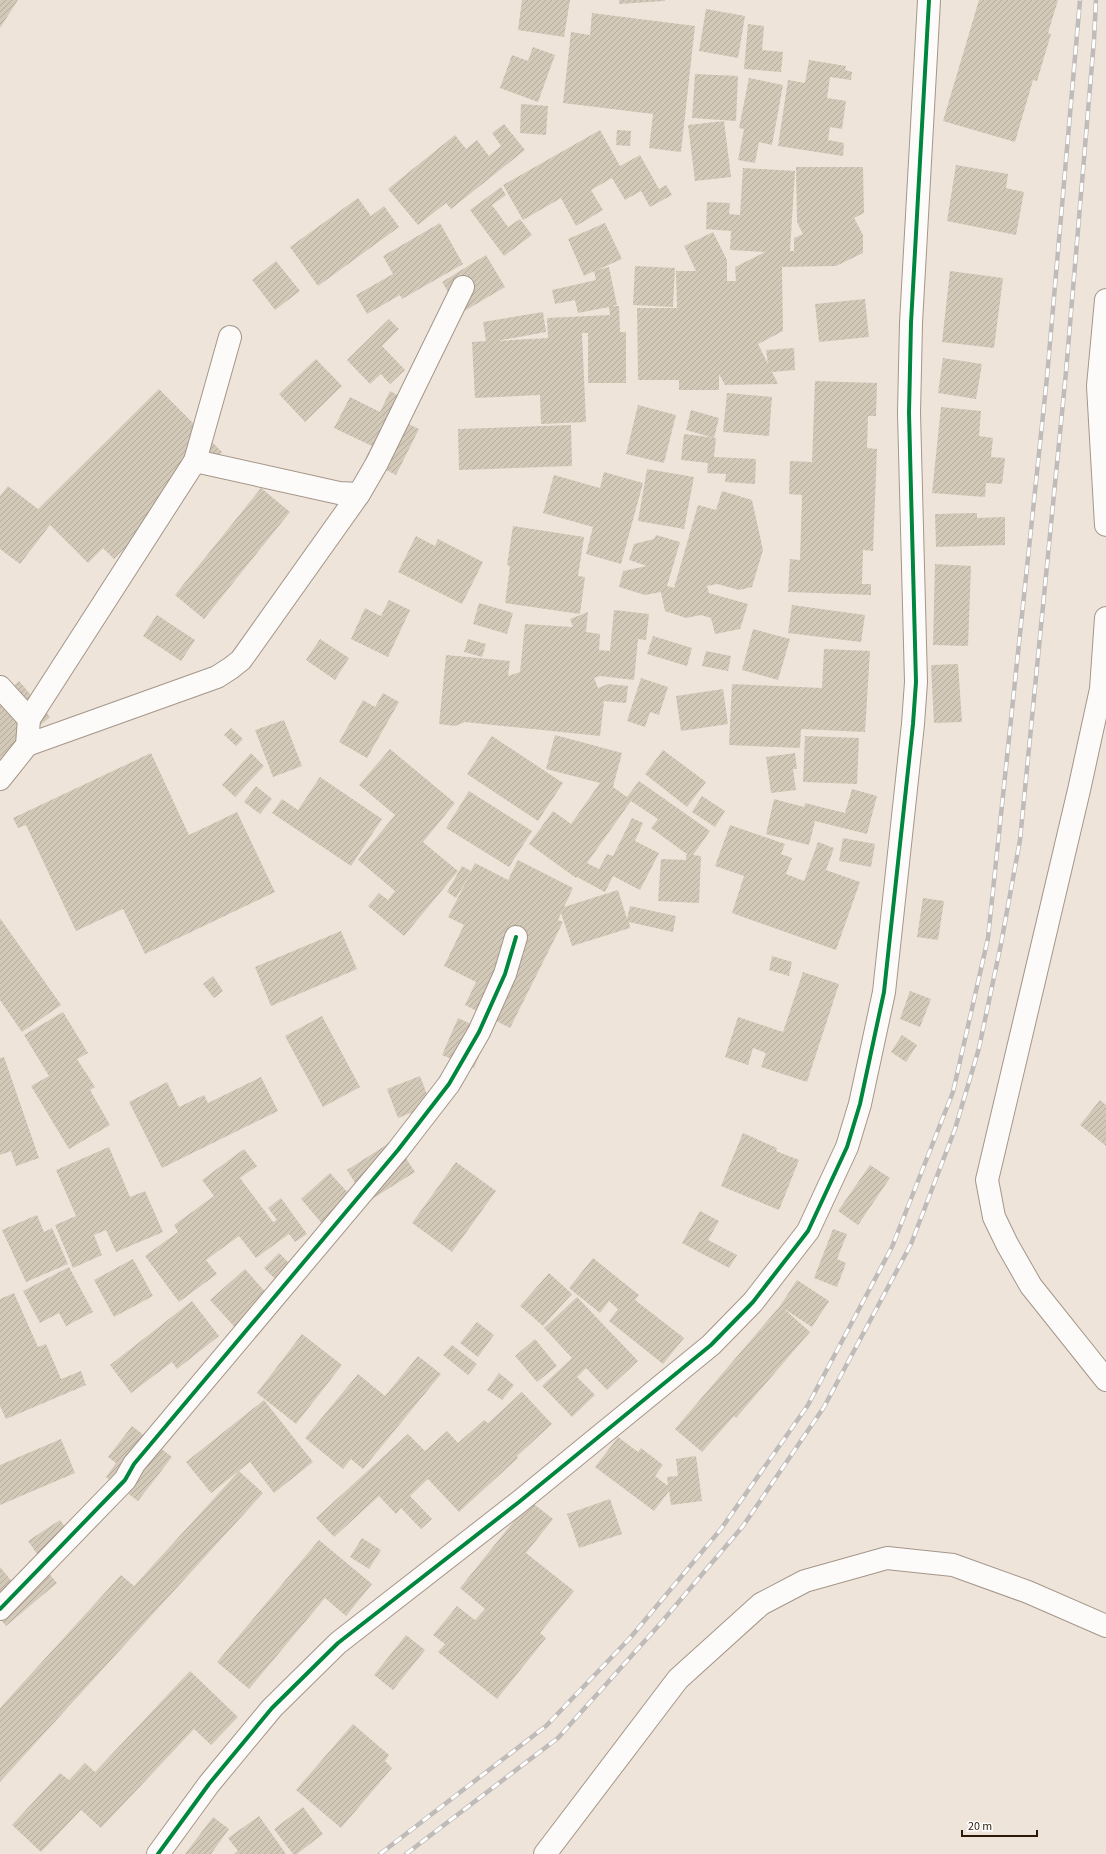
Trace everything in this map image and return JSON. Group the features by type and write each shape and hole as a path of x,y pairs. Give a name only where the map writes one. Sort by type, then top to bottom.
{"street":[{"path":"158,1854 209,1784 272,1708 338,1643 520,1502 711,1345 753,1302 808,1231 847,1147 860,1104 884,992 913,724 916,682 909,413 910,353 929,0"},
{"path":"0,779 27,745 217,677 241,660 359,494 377,463 463,287"},
{"path":"1106,300 1098,386 1106,525"},
{"path":"27,745 29,719 195,461 230,338"},
{"path":"195,461 339,492 359,494"},
{"path":"1106,618 1101,689 1079,790 987,1180 994,1217 1007,1244 1031,1286 1106,1380"},
{"path":"0,687 29,719"},
{"path":"0,1609 124,1480 134,1464 398,1150 449,1084 479,1032 505,974 516,936"},
{"path":"544,1854 678,1679 761,1604 805,1581 888,1558 953,1565 1028,1592 1106,1626"}],"building":[{"path":"0,0 18,0 0,28"},
{"path":"522,0 570,0 564,37 518,30"},
{"path":"619,0 665,0 665,1 619,4"},
{"path":"979,0 1058,0 1048,33 1051,34 1037,81 1033,80 1015,142 943,121"},
{"path":"706,9 745,16 738,58 699,51"},
{"path":"592,13 695,26 681,152 649,148 653,114 563,103 571,32 590,35"},
{"path":"748,24 764,26 762,50 783,52 781,72 744,69"},
{"path":"533,47 555,55 538,102 500,88 512,55 528,61"},
{"path":"809,60 846,66 845,70 852,72 851,80 830,77 827,98 846,101 842,129 830,127 828,140 844,143 843,156 778,146 788,80 805,83"},
{"path":"695,74 738,76 736,121 692,118"},
{"path":"749,78 783,85 772,145 759,142 755,163 738,160 744,129 739,128"},
{"path":"521,104 548,106 546,135 520,133"},
{"path":"724,121 731,177 695,181 688,125"},
{"path":"504,124 525,150 451,209 446,203 418,225 388,189 455,135 466,149 477,140 489,156 501,146 492,133"},
{"path":"600,130 620,166 640,155 659,189 666,185 672,195 650,207 641,191 625,200 612,178 591,190 603,210 576,226 561,198 523,220 503,185"},
{"path":"617,130 631,131 630,146 616,145"},
{"path":"956,165 1008,174 1006,188 1024,192 1016,235 947,221"},
{"path":"796,167 863,167 864,213 854,218 863,235 863,253 836,266 782,267 783,331 758,344 768,364 766,350 794,348 795,370 772,372 778,384 725,385 719,374 719,390 679,390 679,380 638,380 637,308 677,308 676,271 696,271 684,246 713,232 727,260 727,281 736,281 735,267 765,252 730,250 731,231 706,229 707,202 730,203 729,214 740,215 743,168 795,171 790,251 794,251 794,238 803,234 797,222"},
{"path":"501,187 506,195 492,205 508,227 520,219 532,235 504,256 470,210"},
{"path":"358,198 371,216 384,206 399,227 318,286 290,247"},
{"path":"440,223 463,264 402,299 400,295 367,314 356,295 393,274 383,256"},
{"path":"605,223 622,259 597,270 609,267 617,305 611,306 619,306 620,332 626,332 626,383 588,383 588,333 582,333 586,422 541,424 540,395 475,398 472,342 486,341 483,322 543,312 546,332 497,341 548,338 547,318 610,315 609,307 578,313 575,300 555,304 552,290 596,280 594,271 584,276 568,239"},
{"path":"486,255 505,287 461,313 442,282"},
{"path":"276,261 300,291 275,310 252,280"},
{"path":"635,266 675,268 673,307 633,305"},
{"path":"950,271 1003,278 994,348 942,342"},
{"path":"865,299 869,337 819,342 815,304"},
{"path":"389,319 399,329 382,346 405,370 390,384 381,374 370,384 347,360"},
{"path":"943,358 982,364 976,399 938,393"},
{"path":"316,359 342,386 305,422 279,394"},
{"path":"815,381 877,383 876,416 868,416 867,448 877,449 873,551 863,550 862,584 871,584 871,595 788,592 790,559 800,560 802,495 789,494 790,461 812,462"},
{"path":"159,389 222,452 114,559 103,548 88,563 50,525 20,564 0,549 0,496 8,486 38,509"},
{"path":"390,391 403,398 394,417 419,429 396,475 365,459 372,446 334,428 350,397 380,412"},
{"path":"727,393 772,397 769,436 723,432"},
{"path":"638,405 676,415 664,463 626,454"},
{"path":"941,407 981,411 979,436 993,438 991,457 1005,458 1002,484 986,483 985,497 932,493"},
{"path":"691,410 719,418 714,438 686,430"},
{"path":"571,425 572,466 459,470 458,429"},
{"path":"684,434 716,438 714,457 756,459 755,484 725,482 726,474 707,473 708,463 681,460"},
{"path":"647,469 694,477 684,529 638,521"},
{"path":"604,472 643,483 621,564 586,554 593,527 543,513 554,475 600,488"},
{"path":"261,488 290,512 204,619 175,595"},
{"path":"722,491 752,500 763,550 752,587 739,590 717,584 707,586 709,593 748,604 740,629 715,634 711,618 701,615 686,618 665,611 661,592 645,595 619,587 623,571 647,566 629,560 634,544 654,539 656,535 680,542 667,586 674,588 698,505 716,510"},
{"path":"977,513 977,518 1005,517 1005,545 936,547 935,514"},
{"path":"513,526 584,537 578,576 585,577 580,614 505,603 510,566 507,565"},
{"path":"416,536 435,546 438,539 483,562 462,604 398,572"},
{"path":"935,564 971,566 968,646 933,645"},
{"path":"389,600 410,610 388,657 351,639 365,608 381,616"},
{"path":"479,603 513,613 507,634 473,624"},
{"path":"792,605 865,615 861,642 788,633"},
{"path":"614,610 649,614 646,640 638,639 634,680 600,676 594,678 598,688 608,684 628,686 626,703 604,701 600,736 465,722 455,726 439,724 446,655 510,661 508,676 520,672 525,624 573,627 570,619 588,612 586,632 600,634 599,650 610,651"},
{"path":"157,615 195,640 181,661 143,636"},
{"path":"753,629 790,639 778,680 742,670"},
{"path":"653,636 692,648 687,666 647,654"},
{"path":"320,639 349,658 335,680 306,660"},
{"path":"468,639 486,644 482,657 464,652"},
{"path":"824,649 870,651 865,732 801,729 800,748 729,745 732,684 822,688"},
{"path":"706,651 731,656 728,671 702,666"},
{"path":"958,664 962,722 934,723 931,665"},
{"path":"641,678 668,687 659,715 650,712 645,727 627,721"},
{"path":"19,681 50,717 0,760 0,698"},
{"path":"723,689 728,724 681,731 676,696"},
{"path":"383,693 399,702 367,758 339,742 363,700 375,707"},
{"path":"284,720 302,766 273,777 255,730"},
{"path":"231,728 243,739 236,746 224,735"},
{"path":"555,735 622,753 613,787 627,797 639,781 710,831 693,855 701,856 699,903 658,901 661,859 686,860 686,855 688,855 651,828 658,819 631,801 587,863 599,869 607,854 613,856 632,818 643,823 635,841 659,853 640,890 613,876 605,892 577,877 576,878 529,844 553,811 571,824 600,783 546,769"},
{"path":"492,736 563,783 538,821 467,774"},
{"path":"805,736 859,738 857,784 803,782"},
{"path":"390,749 455,803 423,842 458,871 404,936 368,906 379,893 388,900 395,891 358,860 395,815 359,785"},
{"path":"663,750 706,782 687,807 645,774"},
{"path":"151,753 189,835 237,812 275,892 145,954 123,909 76,931 26,825 18,828 13,818"},
{"path":"251,753 264,766 235,797 222,785"},
{"path":"795,753 797,769 793,769 796,790 771,793 766,757"},
{"path":"320,777 382,819 351,866 272,813 282,799 298,810"},
{"path":"256,786 272,799 260,814 244,802"},
{"path":"852,789 877,796 867,834 815,821 809,845 766,834 774,799 804,807 805,803 845,813"},
{"path":"469,791 532,831 509,867 446,828"},
{"path":"702,796 725,811 715,827 692,812"},
{"path":"730,825 785,844 781,854 792,858 786,874 804,881 818,842 834,848 826,870 860,882 836,950 732,913 744,876 715,866"},
{"path":"843,838 875,844 871,867 839,861"},
{"path":"518,860 573,888 564,907 618,890 627,919 630,906 676,916 673,932 629,922 630,928 572,946 561,913 558,920 563,922 510,1028 465,1005 476,982 444,966 464,925 448,917 469,876 456,898 447,892 462,866 471,871 475,863 508,880"},
{"path":"923,898 944,901 938,940 917,937"},
{"path":"0,918 61,1005 22,1032 0,1000"},
{"path":"341,931 357,969 271,1006 255,967"},
{"path":"772,956 792,962 789,976 769,970"},
{"path":"803,972 839,984 807,1082 761,1067 766,1053 753,1048 748,1065 725,1057 738,1017 783,1032"},
{"path":"213,976 223,991 214,998 203,984"},
{"path":"910,991 931,999 920,1027 900,1019"},
{"path":"63,1012 88,1053 77,1059 95,1087 90,1090 110,1125 69,1149 31,1086 49,1076 24,1035"},
{"path":"322,1016 360,1087 323,1107 285,1036"},
{"path":"458,1018 489,1032 474,1068 442,1055"},
{"path":"902,1035 917,1045 906,1062 891,1052"},
{"path":"4,1057 39,1158 16,1166 11,1151 0,1155 0,1058"},
{"path":"420,1076 431,1105 398,1118 387,1089"},
{"path":"261,1077 278,1111 162,1168 129,1102 167,1082 179,1107 204,1095 208,1103"},
{"path":"1100,1100 1106,1105 1106,1146 1080,1125"},
{"path":"743,1133 777,1148 776,1151 799,1160 779,1210 721,1186"},
{"path":"394,1140 415,1172 367,1202 347,1170"},
{"path":"109,1147 130,1197 145,1191 163,1232 116,1252 106,1230 94,1235 102,1255 73,1268 55,1225 76,1216 56,1170"},
{"path":"244,1149 257,1166 240,1178 273,1222 277,1220 268,1208 281,1198 307,1234 295,1242 289,1234 256,1258 239,1236 206,1260 217,1274 179,1302 145,1256 178,1232 174,1225 214,1196 202,1180"},
{"path":"456,1162 496,1191 452,1252 412,1223"},
{"path":"870,1165 890,1178 858,1225 838,1211"},
{"path":"330,1173 360,1206 330,1233 301,1199"},
{"path":"700,1211 719,1221 708,1240 737,1255 729,1268 682,1243"},
{"path":"37,1215 44,1232 52,1228 68,1264 26,1282 2,1230"},
{"path":"833,1229 847,1234 837,1259 846,1263 837,1287 814,1278"},
{"path":"279,1253 293,1267 278,1282 264,1268"},
{"path":"593,1258 639,1295 635,1300 684,1338 663,1364 609,1321 618,1309 609,1301 600,1313 569,1288"},
{"path":"133,1259 153,1296 114,1317 94,1280"},
{"path":"69,1267 93,1312 66,1326 59,1313 40,1323 23,1291"},
{"path":"245,1269 275,1303 241,1334 210,1300"},
{"path":"549,1273 572,1294 543,1326 520,1306"},
{"path":"797,1280 829,1301 812,1327 783,1308 810,1332 736,1418 734,1416 702,1452 675,1429 780,1306"},
{"path":"14,1293 38,1347 46,1344 61,1379 81,1371 86,1385 6,1419 0,1406 0,1299"},
{"path":"577,1297 638,1361 607,1390 586,1368 577,1377 595,1395 572,1417 542,1386 572,1358 544,1328"},
{"path":"192,1301 219,1336 177,1369 172,1362 131,1393 110,1365"},
{"path":"477,1322 494,1335 478,1357 460,1343"},
{"path":"302,1334 342,1365 296,1424 257,1393"},
{"path":"535,1339 557,1366 537,1382 515,1356"},
{"path":"452,1345 477,1364 468,1375 443,1355"},
{"path":"418,1356 441,1374 363,1469 351,1459 343,1469 305,1438 358,1374 385,1396"},
{"path":"499,1373 514,1385 502,1400 487,1390"},
{"path":"522,1392 552,1424 517,1456 518,1458 459,1512 428,1479 410,1496 432,1519 421,1529 401,1508 396,1514 379,1496 334,1537 316,1518 408,1434 425,1451 447,1431 458,1443 484,1420 488,1423"},
{"path":"264,1400 313,1462 274,1493 250,1462 211,1493 186,1462"},
{"path":"132,1426 172,1457 138,1501 106,1477 116,1463 108,1457"},
{"path":"618,1437 638,1452 641,1448 663,1465 655,1476 668,1486 667,1477 678,1476 676,1459 696,1456 702,1501 671,1505 669,1491 654,1511 595,1467"},
{"path":"61,1439 75,1473 0,1505 0,1465"},
{"path":"239,1471 263,1493 0,1782 0,1708 121,1575 134,1586"},
{"path":"610,1499 622,1534 579,1548 567,1514"},
{"path":"530,1501 553,1519 526,1553 574,1591 540,1633 546,1638 497,1699 438,1652 445,1644 433,1635 457,1606 475,1620 485,1609 460,1588"},
{"path":"60,1520 76,1543 44,1564 28,1541"},
{"path":"362,1538 381,1550 369,1569 350,1557"},
{"path":"319,1540 372,1584 346,1616 325,1598 249,1689 217,1662"},
{"path":"40,1563 57,1583 6,1626 0,1619 0,1567 14,1584"},
{"path":"406,1635 425,1650 393,1690 374,1675"},
{"path":"190,1671 238,1717 211,1745 194,1729 101,1828 81,1810 41,1852 12,1825 60,1773 69,1780 85,1763 95,1772"},
{"path":"353,1724 389,1755 385,1761 392,1768 341,1828 296,1790"},
{"path":"303,1807 323,1834 297,1854 293,1854 274,1829"},
{"path":"259,1816 286,1854 234,1854 238,1851 228,1838"},
{"path":"213,1817 229,1829 211,1854 185,1854"}],"railway":[{"path":"380,1854 546,1726 630,1638 721,1529 808,1405 892,1247 953,1092 988,938 1047,377 1080,0"},
{"path":"406,1854 558,1738 660,1624 743,1526 824,1407 911,1244 955,1129 979,1048 1001,944 1020,840 1066,372 1094,40 1096,0"}],"cycle path":[{"path":"158,1854 209,1784 272,1708 338,1643 519,1502 711,1345 753,1302 808,1231 847,1147 860,1104 884,992 913,724 916,682 909,413 911,323 929,0"},
{"path":"0,1609 125,1480 134,1464 398,1150 449,1084 479,1032 505,974 516,937"}]}
